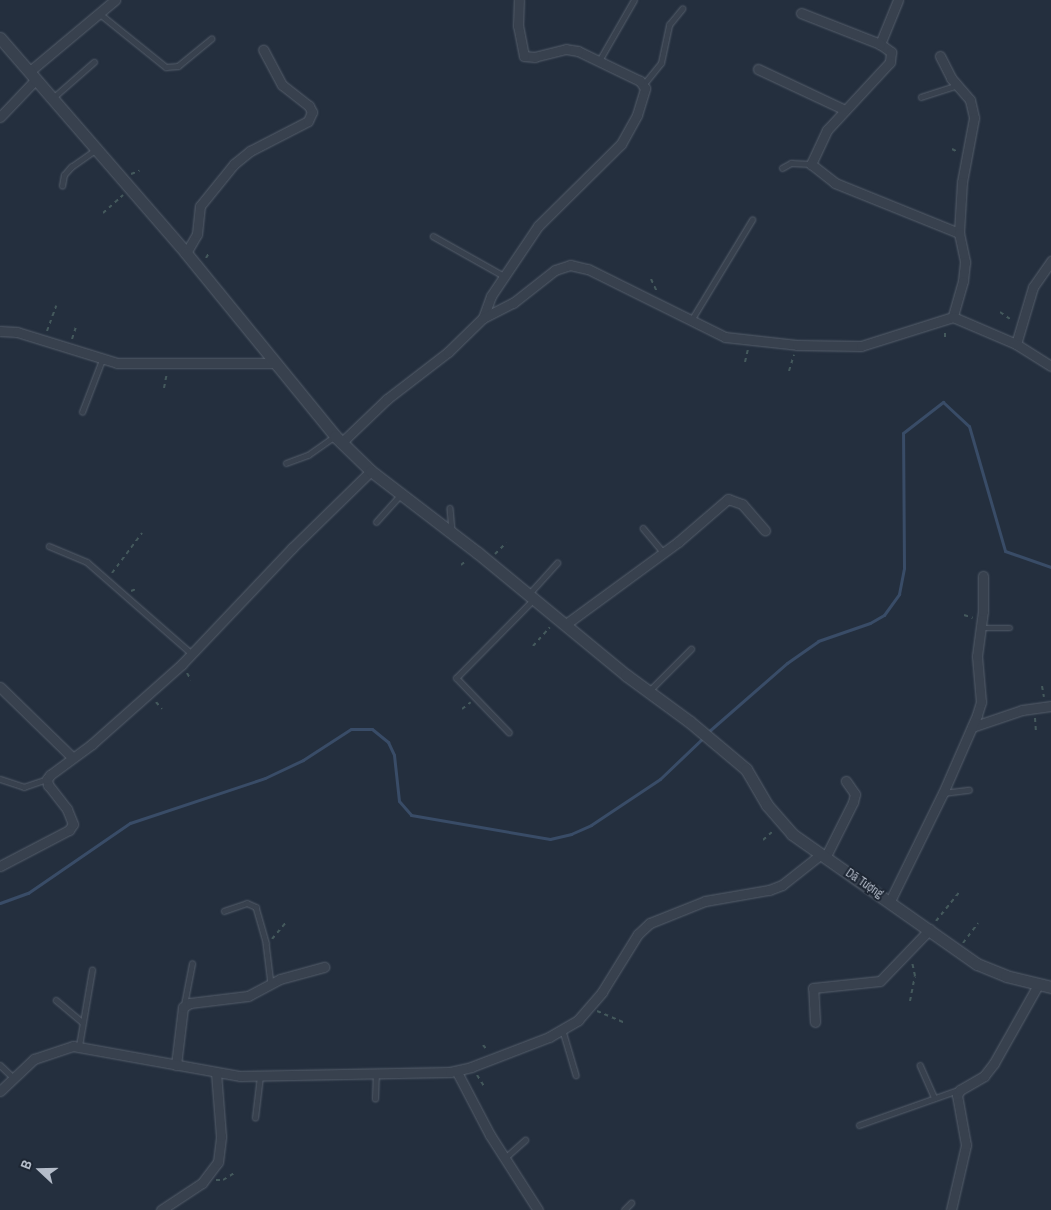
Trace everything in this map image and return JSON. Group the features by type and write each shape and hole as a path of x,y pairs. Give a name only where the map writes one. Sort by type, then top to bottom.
{"street":[{"path":"0,117 33,75 115,0"},
{"path":"483,318 491,296 538,226 621,144 638,115 644,84 578,51 566,49 535,57 524,56 518,26 518,0"},
{"path":"880,44 898,0"},
{"path":"801,13 880,44 891,52 890,62 827,130 811,164 835,182 959,233"},
{"name":"Dã Tượng","path":"0,38 186,252 338,440 371,471 488,561 690,722 753,778 781,824 823,856 930,929 977,964 1038,985 1051,987"},
{"path":"186,252 197,234 200,206 234,164 250,151 308,121 312,112 309,106 282,85 263,50"},
{"path":"940,56 951,78 970,100 974,118 963,163 959,233 964,262 963,281 952,317"},
{"path":"758,69 845,110"},
{"path":"1016,344 1033,287 1051,261"},
{"path":"338,440 448,352 483,318 513,303 555,270 570,266 588,269 647,301 692,319 713,333 750,342 861,346 952,317 1016,344 1051,366"},
{"path":"0,331 44,340 102,360 128,364 169,362 276,364"},
{"path":"0,866 69,830 73,824 72,816 47,779 120,720 192,654 292,548 371,471"},
{"path":"562,621 664,553 732,498 765,530"},
{"path":"890,901 943,794 972,727 980,702 977,656 981,628 983,576"},
{"path":"0,687 72,758"},
{"path":"972,727 1034,708 1051,706"},
{"path":"0,1091 13,1077 47,1053 78,1046 216,1073 260,1076 457,1072 471,1067 563,1031 590,1008 625,952 650,923 705,901 769,890 782,885 823,856 853,802 854,794 846,781"},
{"path":"815,1022 813,988 880,981 930,929"},
{"path":"176,1065 183,1007 190,1003 248,996 271,984 324,967"},
{"path":"951,1210 966,1145 958,1102 960,1090 975,1083 994,1062 1038,985"},
{"path":"457,1072 535,1209"},
{"path":"161,1210 209,1177 220,1153 216,1073"}],"lane":[{"path":"599,61 634,0"},
{"path":"644,84 661,63 666,32 682,9"},
{"path":"99,14 166,67 178,66 211,39"},
{"path":"53,98 94,62"},
{"path":"922,97 957,85"},
{"path":"62,186 64,175 96,149"},
{"path":"782,168 791,163 811,164"},
{"path":"692,319 752,220"},
{"path":"433,236 504,276"},
{"path":"82,412 102,360"},
{"path":"286,463 308,456 338,440"},
{"path":"376,522 401,494"},
{"path":"450,508 452,534"},
{"path":"643,528 664,553"},
{"path":"49,546 86,562 108,579 192,654"},
{"path":"509,733 458,682 457,677 532,596 557,563"},
{"path":"981,628 1010,628"},
{"path":"649,691 691,649"},
{"path":"0,779 24,787 47,779"},
{"path":"943,794 969,790"},
{"path":"224,911 247,903 253,904 258,910 266,943 271,984"},
{"path":"183,1007 192,964"},
{"path":"78,1046 92,970"},
{"path":"56,1000 82,1022"},
{"path":"563,1031 576,1075"},
{"path":"0,1065 13,1077"},
{"path":"920,1065 935,1098"},
{"path":"375,1099 376,1074"},
{"path":"255,1118 260,1076"},
{"path":"859,1125 960,1090"},
{"path":"506,1158 525,1140"},
{"path":"624,1210 631,1203"}],"path":[{"path":"103,213 131,189"},
{"path":"44,340 56,306"},
{"path":"1000,312 1021,327"},
{"path":"745,362 750,342"},
{"path":"789,371 797,345"},
{"path":"164,388 169,362"},
{"path":"108,579 142,533"},
{"path":"488,561 506,544"},
{"path":"533,646 562,621"},
{"path":"462,710 475,699"},
{"path":"1034,708 1036,734"},
{"path":"763,840 781,824"},
{"path":"930,929 960,891"},
{"path":"266,943 287,921"},
{"path":"958,951 978,923"},
{"path":"909,952 915,976 910,1001"},
{"path":"590,1008 625,1023"},
{"path":"471,1067 484,1086"},
{"path":"209,1177 223,1180 236,1172"}],"waterway":[{"path":"708,732 787,663 818,641 870,623 884,615 899,594 904,568 903,433 943,402 969,426 1005,551 1051,567"},
{"path":"0,903 28,893 130,823 265,778 303,760 351,729 372,729 388,742 394,755 399,801 411,815 550,839 571,834 591,825 660,779 704,737"}]}
